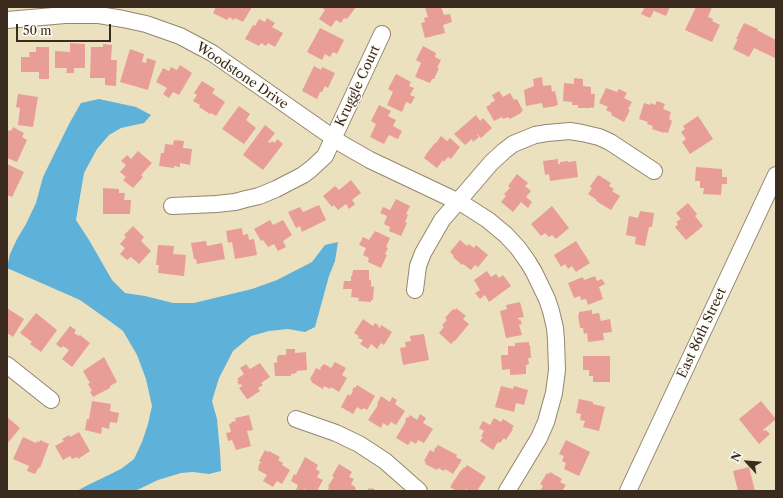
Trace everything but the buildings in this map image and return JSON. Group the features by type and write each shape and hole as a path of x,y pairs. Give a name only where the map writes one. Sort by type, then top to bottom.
{"street":[{"name":"Woodstone Drive","path":"7,20 64,15 125,13 146,24 169,31 201,46 212,53 333,139 370,160 479,213 506,235 522,253 534,272 551,311 555,328 557,370 552,405 546,422 539,438 506,491"},
{"name":"Kruggle Court","path":"172,206 229,203 246,199 270,192 287,184 311,169 325,156 382,34"},
{"path":"415,290 418,266 423,253 442,220 490,163 513,144 535,135 547,133 570,131 582,133 599,137 615,145 654,171"},
{"name":"East 86th Street","path":"628,491 776,175"},
{"path":"7,365 52,400"},
{"path":"296,419 336,433 359,444 384,461 418,491"}],"water":[{"path":"99,99 136,107 151,115 144,123 121,128 109,135 97,149 84,173 76,220 112,280 125,293 173,303 194,303 252,289 277,280 312,262 325,245 338,242 335,261 329,276 315,327 305,332 288,329 269,331 251,336 233,351 219,378 212,401 217,419 221,471 209,474 193,472 181,473 158,480 135,491 77,491 121,469 134,459 142,442 152,406 146,379 137,355 123,331 80,300 7,268 10,254 36,203 43,177 69,124 81,103"}]}
